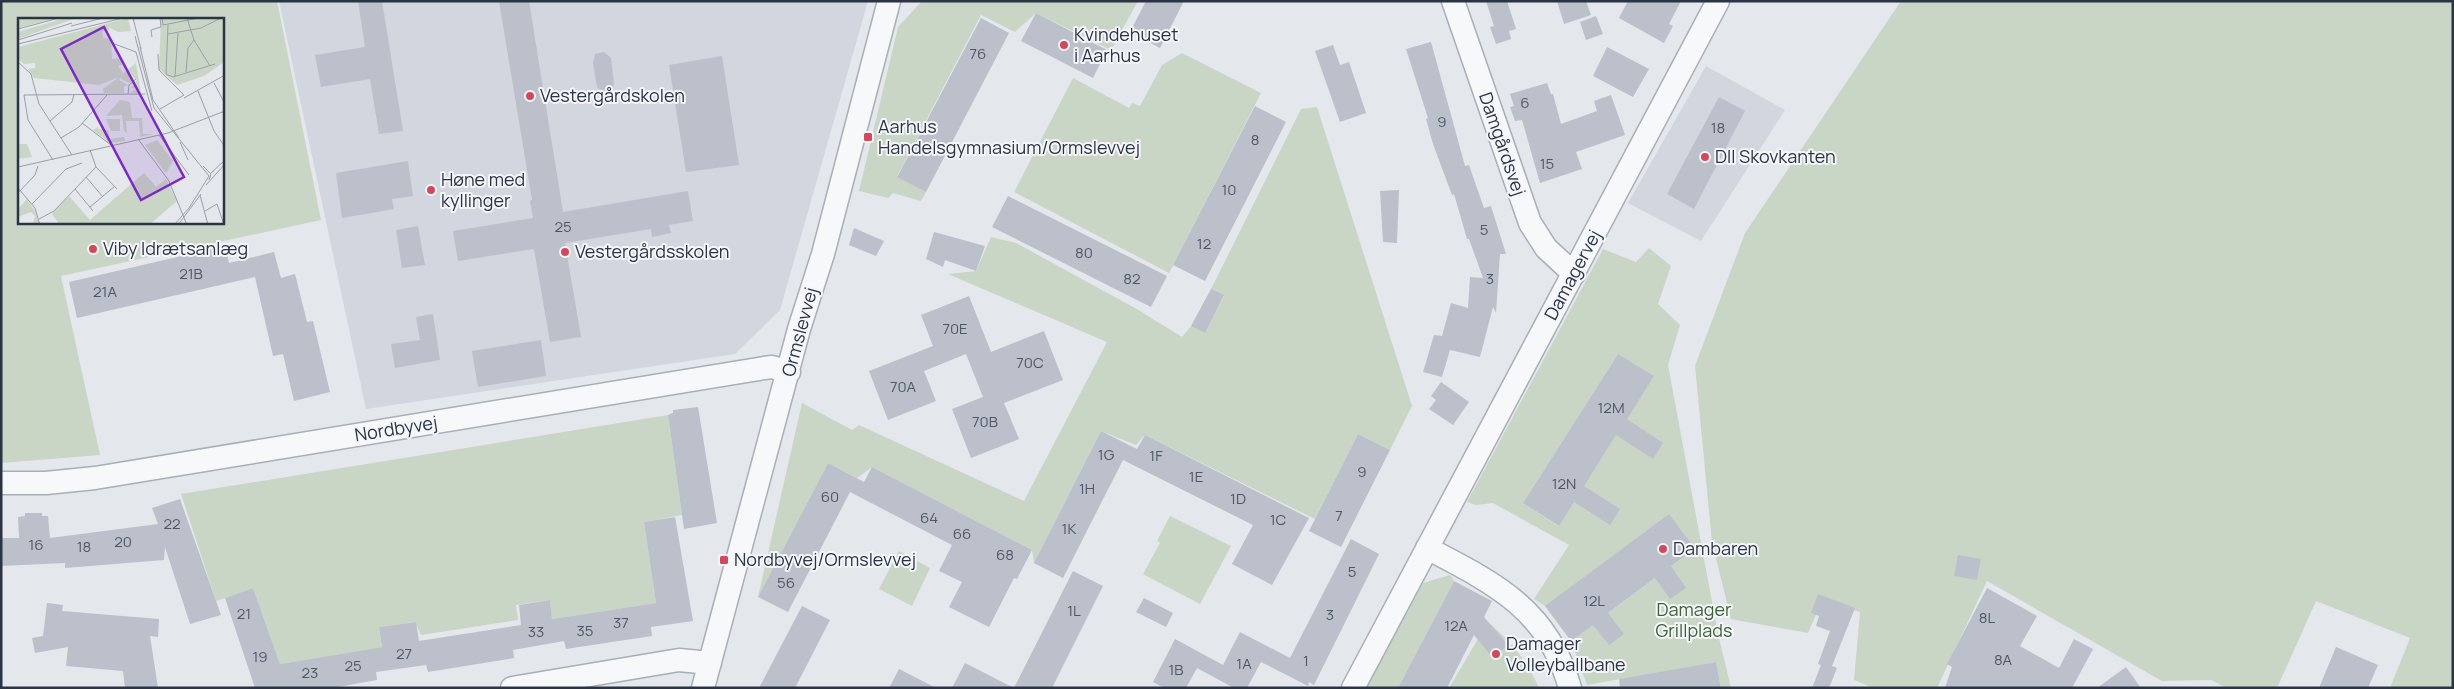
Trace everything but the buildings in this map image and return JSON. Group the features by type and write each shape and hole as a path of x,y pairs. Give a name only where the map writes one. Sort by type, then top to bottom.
{"street":[{"name":"Ormslevvej","path":"703,688 889,1"},
{"name":"Damgårdsvej","path":"1453,1 1530,223 1546,248 1574,274"},
{"name":"Damagervej","path":"1354,688 1718,1"},
{"name":"Nordbyvej","path":"1,483 46,483 96,478 764,368 772,367 789,372"},
{"path":"1427,548 1487,580 1521,605 1550,641 1560,658 1570,688"},
{"path":"512,688 679,660 710,663"},
{"name":"Ormslevvej","path":"708,688 710,663"}],"shaded area":[{"name":"Vestergårdsskolen","path":"279,1 868,1 780,310 735,354 366,409"},
{"name":"DII Skovkanten","path":"1706,66 1785,110 1701,241 1628,203"}],"green space":[{"name":"Viby Idrætsanlæg","path":"1,1 277,1 321,220 61,276 100,455 1,463"},
{"path":"922,1 1138,1 1111,50 1036,13 1015,32 981,15 897,176 926,192 921,201 893,193 888,198 859,191 898,27"},
{"path":"1901,1 2453,1 2453,688 2390,688 2410,638 2316,601 2277,688 2227,688 2211,680 2162,681 1987,581 1937,688 1874,688 1854,680 1860,612 1822,601 1808,633 1731,619 1712,542 1695,366 1745,233"},
{"path":"1182,53 1261,93 1169,273 1014,192 1073,78 1129,108 1132,103 1140,106 1162,65"},
{"path":"1317,107 1412,406 1390,450 1358,434 1315,519 1145,435 1136,445 1101,431 1034,563 1032,550 872,467 857,478 828,463 758,597 802,403 852,430 859,425 1024,501 1107,342 948,274 976,271 991,237 1016,243 1135,308 1182,337 1191,326 1205,332 1224,296 1211,289 1301,109"},
{"name":"Damager Grillplads","path":"1649,248 1671,266 1658,304 1680,325 1668,365 1718,634 1731,688 1721,688 1716,662 1587,685 1571,641 1694,549 1545,606 1534,599 1569,545 1493,503 1476,505 1467,502 1603,249 1636,262","holes":["1618,354 1653,376 1558,526 1523,503"]},
{"path":"668,415 682,515 644,522 656,603 552,619 550,600 516,605 518,620 421,635 415,622 379,627 382,647 280,664 253,588 216,601 181,494"},
{"path":"1170,516 1231,546 1200,604 1143,574 1160,543 1157,541"},
{"path":"899,551 930,568 912,606 879,589"},
{"path":"1450,575 1454,581 1398,688 1366,688 1423,583"},
{"name":"Damager Volleyballbane","path":"1488,622 1518,652 1539,688 1449,688"}],"place":[{"name":"Kvindehuset i Aarhus","path":"1064,45"},
{"name":"Vestergårdskolen","path":"530,96"},
{"name":"Aarhus Handelsgymnasium/Ormslevvej","path":"868,137"},
{"name":"DII Skovkanten","path":"1705,157"},
{"name":"Høne med kyllinger","path":"431,190"},
{"name":"Viby Idrætsanlæg","path":"93,249"},
{"name":"Vestergårdsskolen","path":"565,252"},
{"name":"Dambaren","path":"1663,549"},
{"name":"Nordbyvej/Ormslevvej","path":"724,560"},
{"name":"Damager Volleyballbane","path":"1496,654"}]}
